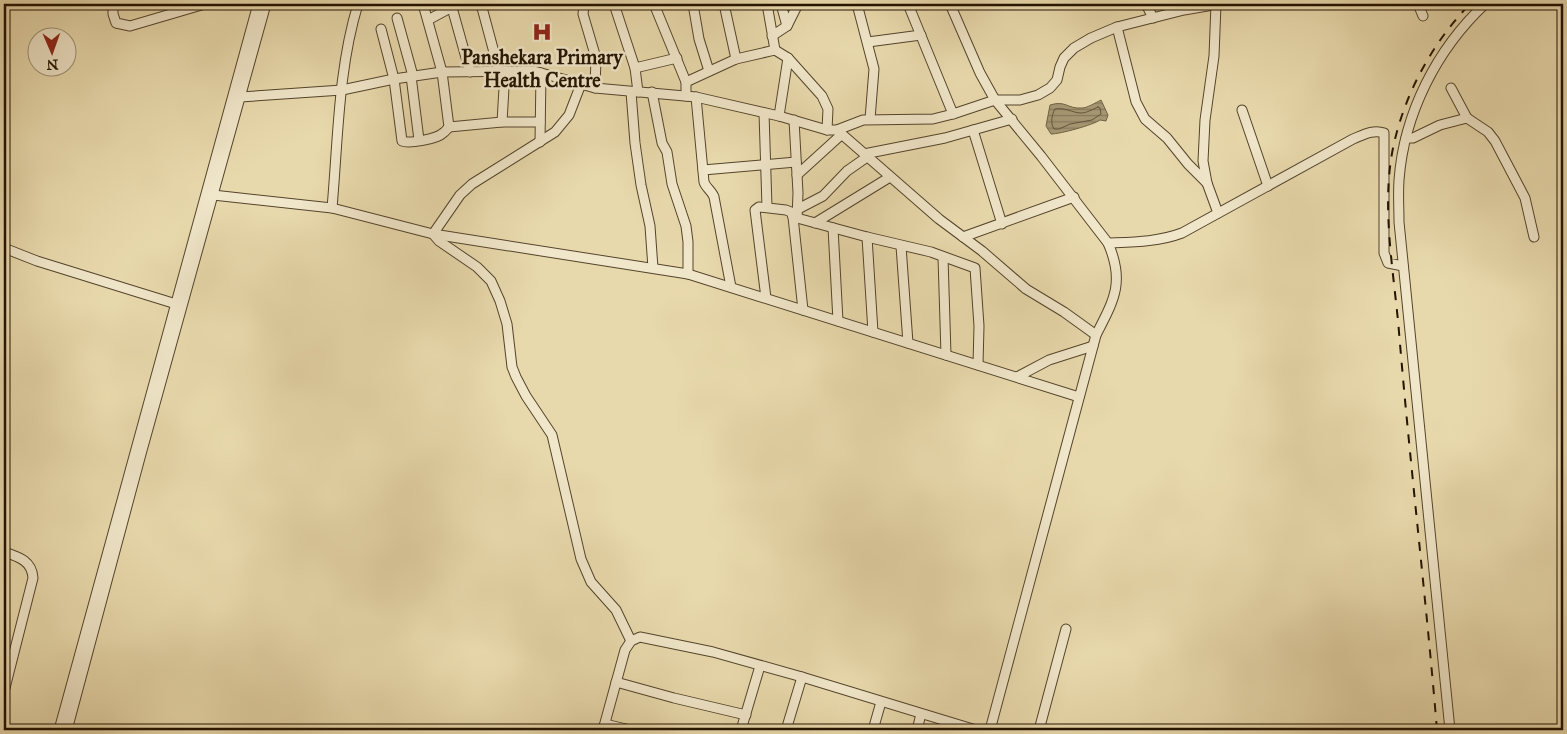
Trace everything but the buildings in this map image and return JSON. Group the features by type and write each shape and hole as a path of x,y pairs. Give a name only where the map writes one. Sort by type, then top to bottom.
{"street":[{"path":"113,4 113,14 116,22 130,26 205,4"},
{"path":"58,730 176,304 213,195 240,97 259,4"},
{"path":"67,730 259,4"},
{"path":"332,208 342,90 353,22 358,4"},
{"path":"422,4 442,72 449,127"},
{"path":"481,4 502,71 502,122"},
{"path":"588,4 584,6 583,14 596,58 595,88"},
{"path":"614,4 634,68 634,143 650,226 653,268"},
{"path":"654,4 686,82 686,96"},
{"path":"694,4 699,39 709,71"},
{"path":"724,4 736,59"},
{"path":"767,4 775,50"},
{"path":"781,4 787,26"},
{"path":"772,36 787,26 798,4"},
{"path":"857,4 874,69 870,119"},
{"path":"908,4 954,114"},
{"path":"950,4 980,73 995,100 1074,197 1108,243 1114,256 1117,276 1113,303 1096,335 990,730"},
{"path":"1146,4 1153,18"},
{"path":"797,175 835,132 870,119 933,118 954,114 995,100 1020,100 1038,95 1050,88 1057,80 1064,58 1074,48 1117,28 1184,10 1217,4 1214,56 1209,85 1203,161 1207,183 1218,213"},
{"path":"1418,4 1423,16"},
{"path":"1450,730 1403,266 1399,222 1399,180 1406,138 1414,111 1427,81 1449,46 1474,14 1485,4"},
{"path":"428,20 451,6 470,72"},
{"path":"397,18 412,76 419,140"},
{"path":"1117,28 1136,102 1144,119 1167,138 1188,164 1207,183"},
{"path":"381,29 394,79 400,137 404,142 434,138 442,134 449,127 502,122 540,122"},
{"path":"868,42 921,35"},
{"path":"686,82 736,59 775,50 788,58 822,96 835,132"},
{"path":"634,68 677,58"},
{"path":"779,116 788,58"},
{"path":"240,97 342,90 394,79 442,72 534,71 595,88 696,97 794,120 835,132 1026,290 1064,312 1096,335"},
{"path":"540,142 541,73"},
{"path":"433,234 460,195 472,184 555,132 569,115 582,84"},
{"path":"1451,88 1467,118 1488,132 1496,140 1523,193 1534,237"},
{"path":"652,92 672,184 686,226 688,274"},
{"path":"696,97 703,170 706,186 714,197 731,287"},
{"path":"1242,110 1268,186"},
{"path":"764,113 767,207"},
{"path":"1406,138 1413,138 1440,125 1467,118"},
{"path":"796,215 823,196 847,171 865,156 945,138 1012,119"},
{"path":"794,120 797,175 796,215 803,310"},
{"path":"973,130 1002,224"},
{"path":"1108,243 1168,238 1182,233 1353,139 1368,132 1379,131 1384,133 1384,253 1388,263 1403,266"},
{"path":"703,170 796,162"},
{"path":"815,223 890,177"},
{"path":"213,195 332,208 433,234 688,274 1079,397"},
{"path":"963,237 1074,197"},
{"path":"766,298 756,210 759,207 790,211 815,223 931,252 975,268 979,326 978,365"},
{"path":"833,228 838,321"},
{"path":"433,234 477,267 490,281 500,301 507,324 512,367 516,378 552,435 581,560 591,582 616,610 631,641"},
{"path":"867,237 873,332"},
{"path":"901,246 908,343"},
{"path":"4,248 38,261 176,304"},
{"path":"943,257 946,355"},
{"path":"1017,377 1049,360 1093,346"},
{"path":"4,552 29,564 33,570 33,578 4,692"},
{"path":"1039,730 1066,629"},
{"path":"630,730 604,727 625,650 631,641 640,637 713,652 976,730"},
{"path":"741,730 760,666"},
{"path":"788,730 802,677"},
{"path":"616,682 746,715"},
{"path":"873,730 881,702"},
{"path":"917,730 921,714"}],"water":[{"path":"1101,100 1108,115 1106,121 1100,120 1076,129 1051,134 1046,126 1050,105 1063,104 1082,108"}],"railway":[{"path":"1437,730 1390,240 1388,194 1393,148 1412,89 1443,36 1470,4"}],"place":[{"name":"Panshekara Primary Health Centre","path":"542,32"}]}
